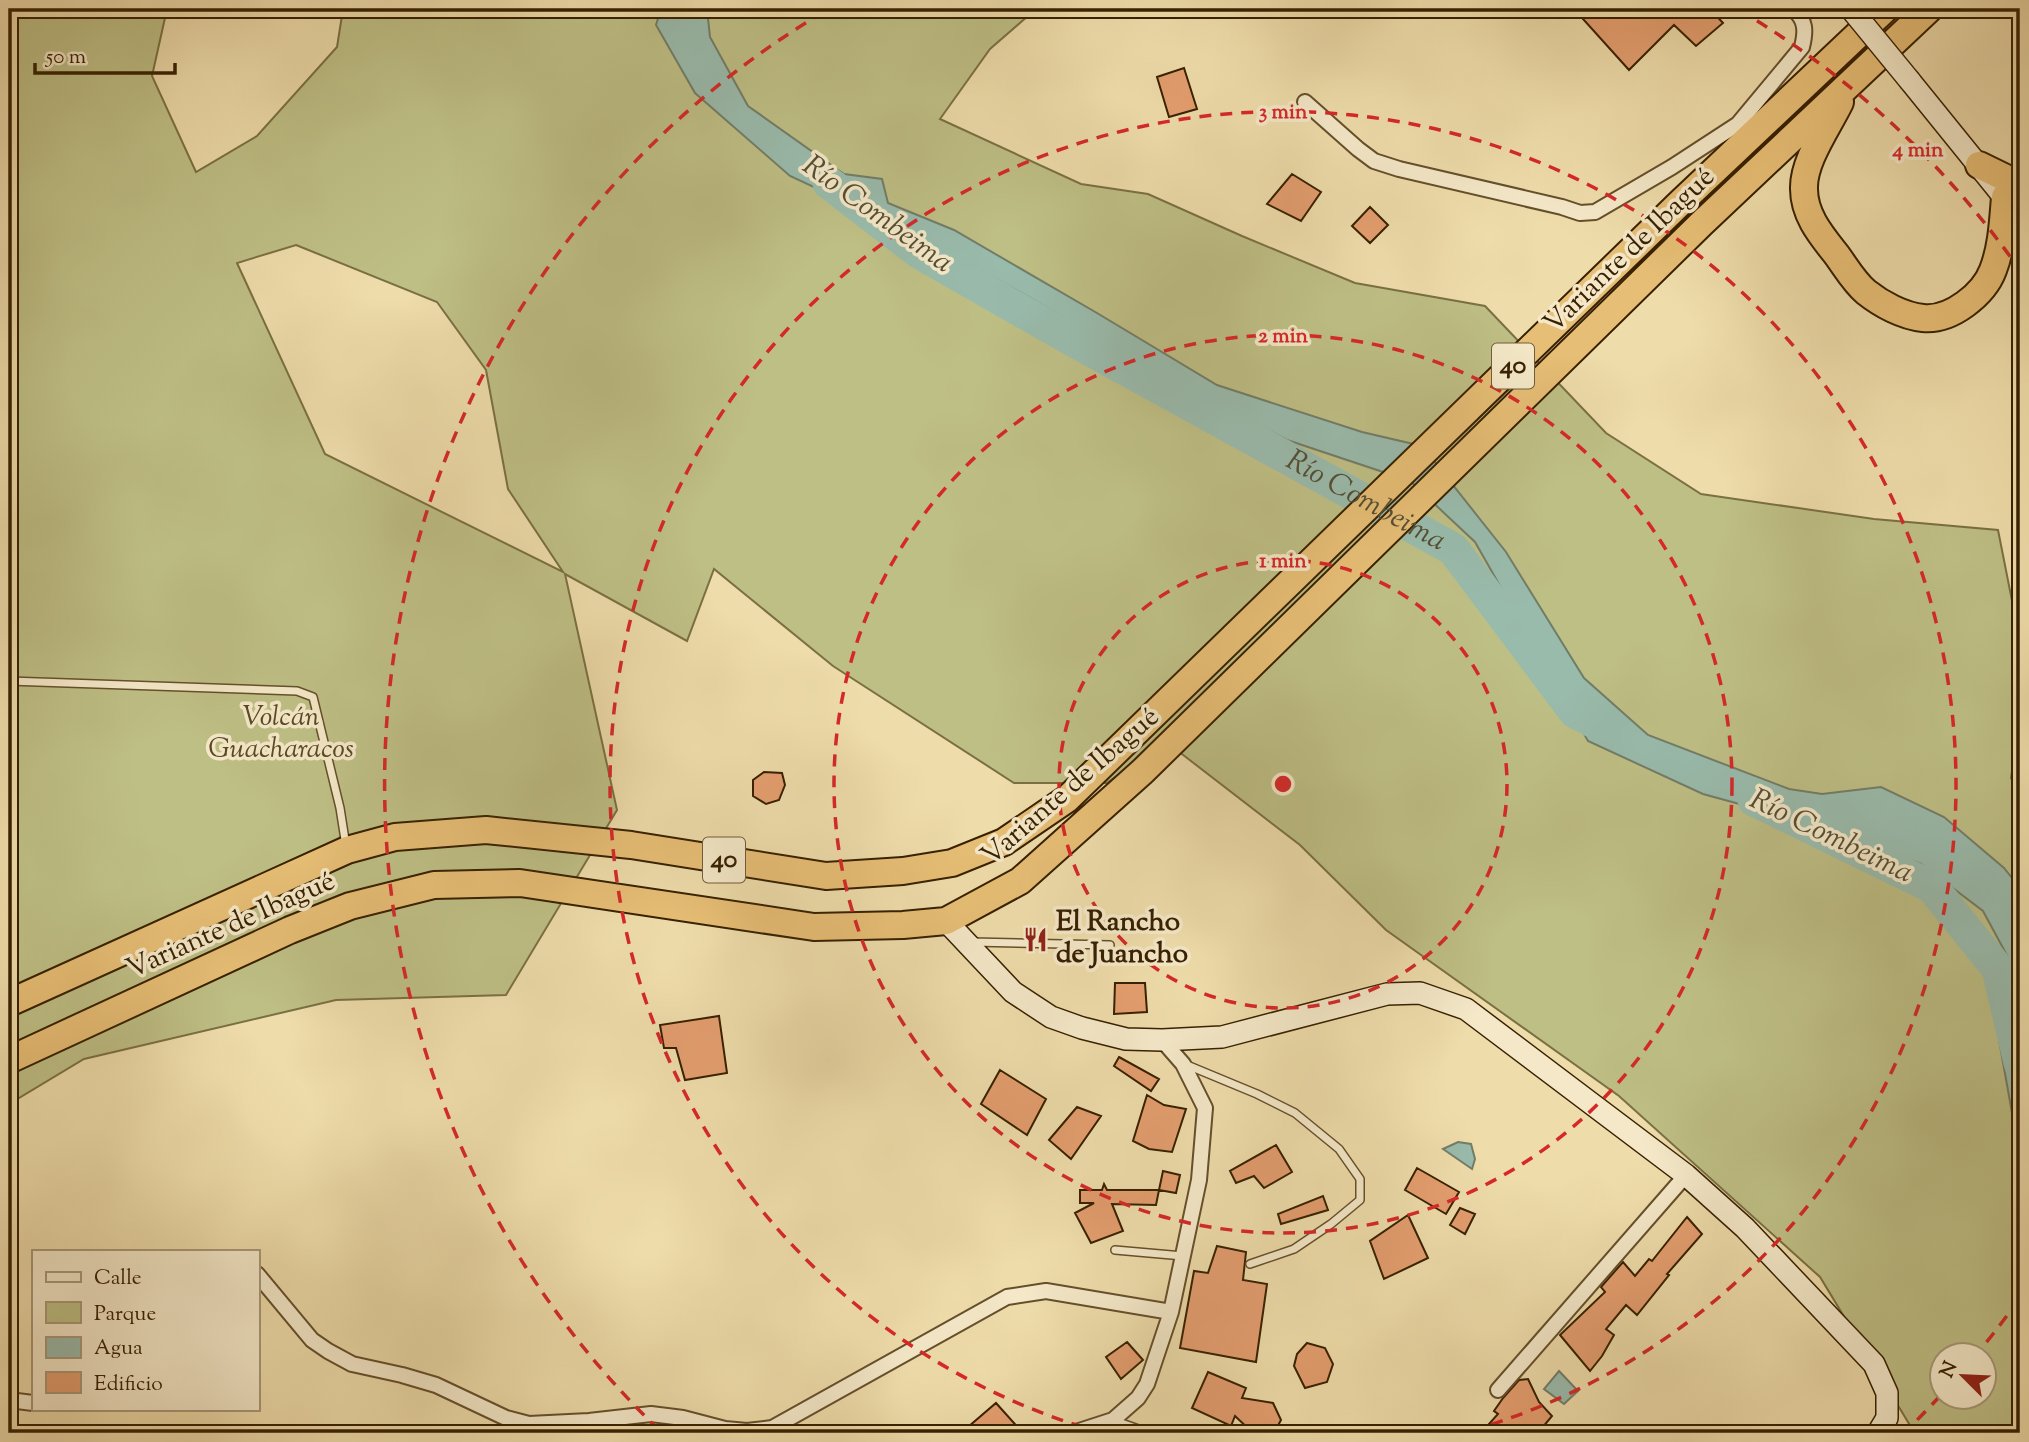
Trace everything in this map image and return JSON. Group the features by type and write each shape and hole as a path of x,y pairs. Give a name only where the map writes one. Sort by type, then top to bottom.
{"highway":[{"name":"Variante de Ibagué","path":"9,1003 347,850 395,837 486,830 631,845 826,876 902,871 952,863 1004,842 1067,799 1680,204 1885,9"},
{"name":"Variante de Ibagué","path":"9,1060 290,930 350,906 434,885 520,883 814,927 903,925 946,920 1020,881 1143,771 1701,224 1930,9"},
{"path":"1849,83 1805,171 1804,189 1812,220 1864,291 1889,307 1925,319 1964,306 1984,286 1997,259 2001,236 2015,199 1979,165"}],"street":[{"path":"1305,102 1374,161 1562,206 1580,213 1595,212 1738,124 1801,47 1805,34 1804,25 1793,9"},
{"path":"1852,9 1979,165"},
{"path":"946,920 1013,992 1051,1017 1126,1039 1222,1037 1387,994 1420,993 1466,1009 1686,1175 1745,1228 1874,1364 1887,1393 1887,1418 1878,1433"},
{"path":"1073,1433 1114,1420 1138,1398 1147,1384 1171,1312 1199,1180 1205,1108 1183,1064 1162,1040"},
{"path":"1498,1390 1686,1175"},
{"path":"259,1276 312,1340 328,1352 352,1364 436,1385 493,1413 529,1424 651,1414 683,1418 725,1429 747,1431 772,1428 1007,1297 1046,1291 1171,1312"},
{"path":"9,1400 32,1402"}],"lane":[{"path":"9,681 298,691 313,697 340,808 347,850"},
{"path":"967,942 1110,945"},
{"path":"1183,1064 1295,1113 1339,1149 1360,1179 1360,1200 1331,1224 1294,1249 1250,1264"},
{"path":"1115,1250 1183,1256"},
{"path":"1114,1420 1147,1433"}],"green space":[{"name":"Volcán Guacharacos","path":"9,9 167,9 152,76 196,172 257,136 337,47 343,9 1036,9 990,49 940,119 1081,184 1148,194 1355,283 1485,306 1606,433 1701,494 1874,519 1998,530 2020,641 2020,721 2011,778 2020,792 2020,1433 1911,1433 1911,1427 1820,1277 1619,1096 1386,930 1300,845 1165,741 1107,783 1014,783 833,666 714,569 687,641 565,574 617,810 506,995 336,1000 84,1059 9,1104","holes":["296,245 437,302 486,370 508,489 563,572 325,454 237,263"]}],"water":[{"path":"661,9 707,9 710,37 748,106 844,174 882,179 888,203 954,230 1217,385 1362,432 1422,446 1506,552 1584,678 1648,735 1789,789 1822,794 1881,787 1944,817 2004,868 2020,888 2020,1129 2012,1113 1999,1040 2010,961 1983,911 1921,864 1838,831 1703,794 1588,741 1475,542 1410,481 1287,440 1156,372 913,233 790,176 695,93 656,25"},
{"path":"1458,1142 1471,1144 1475,1159 1472,1169 1443,1149"},
{"path":"1559,1371 1578,1391 1564,1404 1544,1389"}],"building":[{"path":"1574,9 1710,9 1723,23 1696,46 1674,25 1629,70"},
{"path":"1184,68 1197,109 1169,117 1157,77"},
{"path":"1292,174 1321,192 1301,221 1267,204"},
{"path":"1370,207 1388,225 1370,243 1352,226"},
{"path":"764,772 782,773 785,785 779,800 766,804 753,796 753,780"},
{"path":"1115,983 1145,983 1147,1012 1114,1014"},
{"path":"719,1016 727,1073 685,1080 676,1048 664,1048 660,1025"},
{"path":"1119,1057 1159,1079 1151,1091 1114,1066"},
{"path":"1000,1070 1046,1099 1027,1135 981,1104"},
{"path":"1147,1095 1164,1105 1186,1109 1172,1152 1149,1149 1133,1141"},
{"path":"1077,1107 1101,1116 1071,1159 1049,1140"},
{"path":"1276,1145 1292,1172 1264,1188 1254,1176 1236,1183 1230,1171"},
{"path":"1417,1168 1459,1192 1446,1214 1405,1190"},
{"path":"1163,1171 1180,1175 1176,1193 1159,1190"},
{"path":"1104,1184 1107,1190 1159,1190 1156,1205 1112,1204 1123,1231 1091,1243 1075,1213 1094,1203 1080,1203 1080,1190 1102,1190"},
{"path":"1323,1196 1328,1210 1281,1224 1278,1214"},
{"path":"1460,1208 1475,1214 1465,1234 1450,1225"},
{"path":"1408,1215 1428,1258 1384,1279 1370,1241"},
{"path":"1687,1217 1702,1234 1667,1274 1669,1275 1637,1315 1626,1305 1606,1329 1614,1335 1590,1371 1560,1335 1605,1292 1601,1287 1623,1262 1635,1276 1649,1259 1652,1261"},
{"path":"1217,1246 1246,1252 1243,1280 1267,1284 1256,1362 1180,1348 1194,1271 1208,1273"},
{"path":"1127,1342 1143,1360 1121,1379 1106,1357"},
{"path":"1307,1343 1325,1348 1333,1364 1327,1382 1305,1388 1294,1366 1297,1354"},
{"path":"1208,1372 1246,1388 1242,1398 1273,1403 1281,1420 1274,1433 1253,1433 1235,1416 1231,1426 1192,1408"},
{"path":"1528,1379 1539,1402 1552,1416 1538,1433 1481,1433 1498,1414 1494,1411 1503,1398 1519,1380"},
{"path":"996,1403 1023,1433 961,1433"}],"waterway":[{"name":"Río Combeima","path":"829,183 920,253 1453,549 1575,712 1592,721"},
{"name":"Río Combeima","path":"1754,800 1932,887 1998,969 2020,1063"}],"place":[{"name":"El Rancho de Juancho","path":"1036,939"}]}
